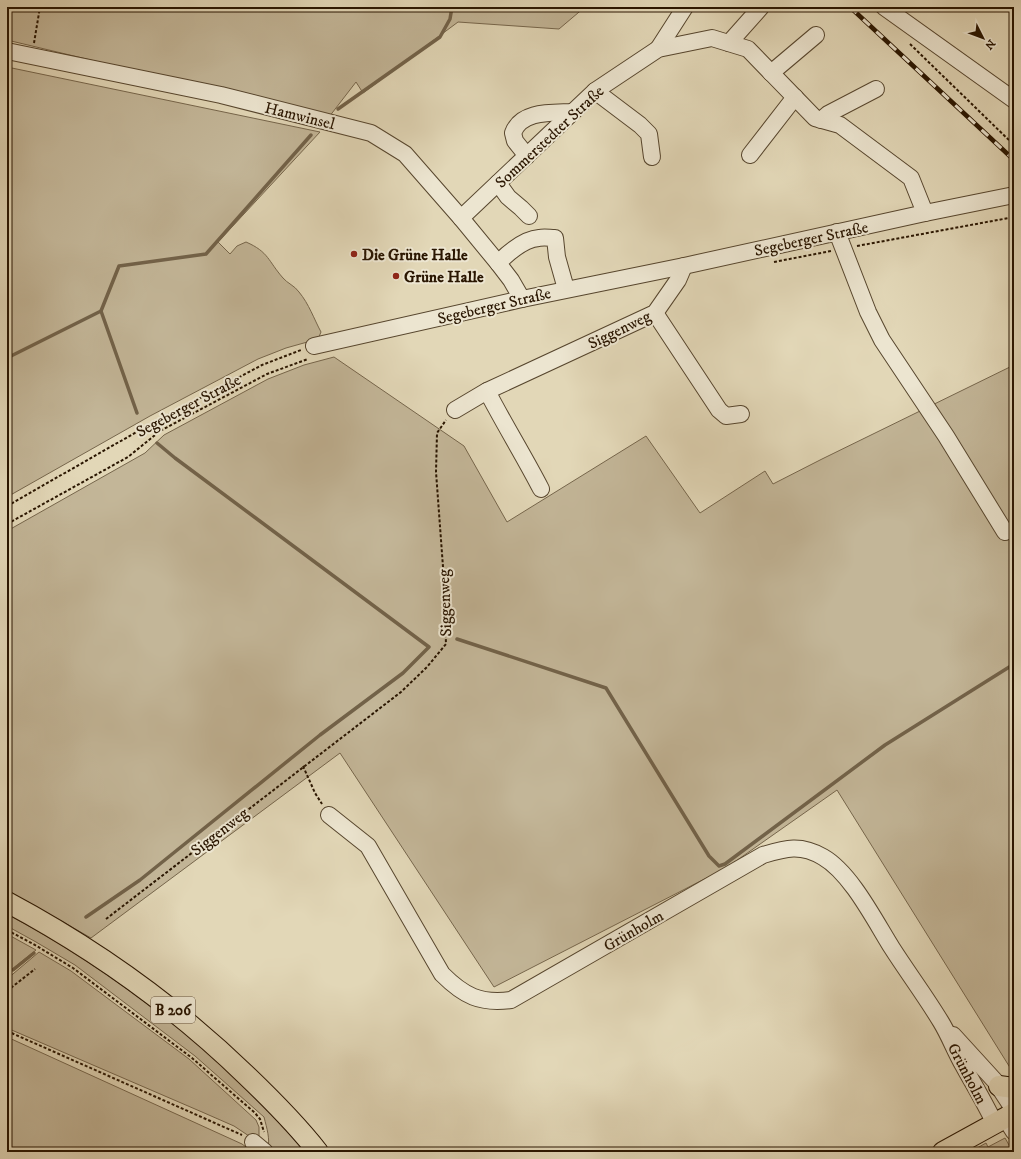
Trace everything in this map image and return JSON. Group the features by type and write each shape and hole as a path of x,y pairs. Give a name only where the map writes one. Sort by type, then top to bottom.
{"main road":[{"name":"B 206","path":"7,902 39,919 119,970 167,1005 226,1056 270,1098 318,1152"},
{"path":"943,1152 1008,1119"}],"street":[{"path":"658,49 685,7"},
{"path":"729,43 761,7"},
{"path":"884,7 1014,100"},
{"path":"771,73 816,35"},
{"name":"Sommerstedter Straße","path":"461,218 595,91 658,49 712,38 748,49 815,118 840,124 911,178 925,213"},
{"name":"Hamwinsel","path":"7,51 221,94 371,133 405,154 461,218 511,280 522,299"},
{"path":"821,120 828,114 876,89"},
{"path":"595,91 649,134 652,157"},
{"path":"750,155 795,97"},
{"path":"527,156 514,140 513,133 518,124 532,116 545,113 572,112"},
{"path":"498,183 508,197 528,216"},
{"name":"Segeberger Straße","path":"314,346 566,289 684,266 1014,195"},
{"path":"837,232 868,312 882,340 946,436 1005,532"},
{"path":"498,264 515,249 526,242 538,238 555,238 557,257 566,289"},
{"name":"Siggenweg","path":"455,410 487,391 655,313 678,280 684,266"},
{"path":"655,313 719,410 726,416 741,414"},
{"path":"487,391 541,489"},
{"name":"Grünholm","path":"329,815 368,846 442,974 455,987 474,997 485,1001 496,1002 512,1000 763,854 785,848 801,848 825,858 839,869 852,884 941,1022 963,1066 984,1101 1008,1119"},
{"name":"Grünholm","path":"941,1022 972,1055 1006,1087 1008,1119"}],"path":[{"path":"32,56 40,7"},
{"path":"906,40 1014,144"},
{"name":"Segeberger Straße","path":"7,506 140,430 262,365 288,354 314,346"},
{"path":"7,524 128,457 160,431 267,374 300,361"},
{"name":"Siggenweg","path":"106,919 302,766 401,692 427,667 446,644 443,567 436,472 437,433 455,410"},
{"path":"302,766 315,793 329,815"},
{"path":"7,930 73,968 192,1058 255,1113 260,1119 265,1140 260,1148 240,1134 7,1031"},
{"path":"7,991 35,969"}],"shaded area":[{"path":"7,7 585,7 559,29 458,22 363,93 356,82 329,117 7,40"},
{"path":"7,67 320,132 218,242 230,254 237,246 246,242 264,253 283,278 303,297 321,332 318,339 286,348 258,359 150,416 7,497"},
{"path":"334,357 464,446 507,522 646,436 700,513 765,471 773,484 1014,365 1014,1074 837,790 726,868 494,987 340,753 91,938 7,891 7,531 145,453 164,435 268,379 304,365"},
{"path":"7,914 33,928 83,959 154,1009 224,1066 265,1103 306,1152 269,1152 268,1133 264,1117 195,1056 75,965 7,926"},
{"path":"7,934 36,950 7,973"},
{"path":"39,952 71,971 189,1059 256,1120 259,1127 259,1140 255,1140 234,1126 7,1028 7,979"},
{"path":"7,1037 242,1144 253,1152 7,1152"},
{"path":"1005,1138 1013,1152 970,1152 986,1143 988,1147"}],"waterway":[{"path":"338,109 440,37 450,19 452,7"},
{"path":"137,413 101,311 119,266 206,254 311,135"},
{"path":"7,358 101,311"},
{"path":"86,917 140,880 320,735 403,673 429,647 157,443"},
{"path":"457,639 606,688 709,856 719,866 725,864 885,745 1014,664"},
{"path":"13,970 34,953"}],"railway":[{"path":"850,7 1014,160"}],"place":[{"name":"Die Grüne Halle","path":"354,254"},
{"name":"Grüne Halle","path":"396,276"}]}
